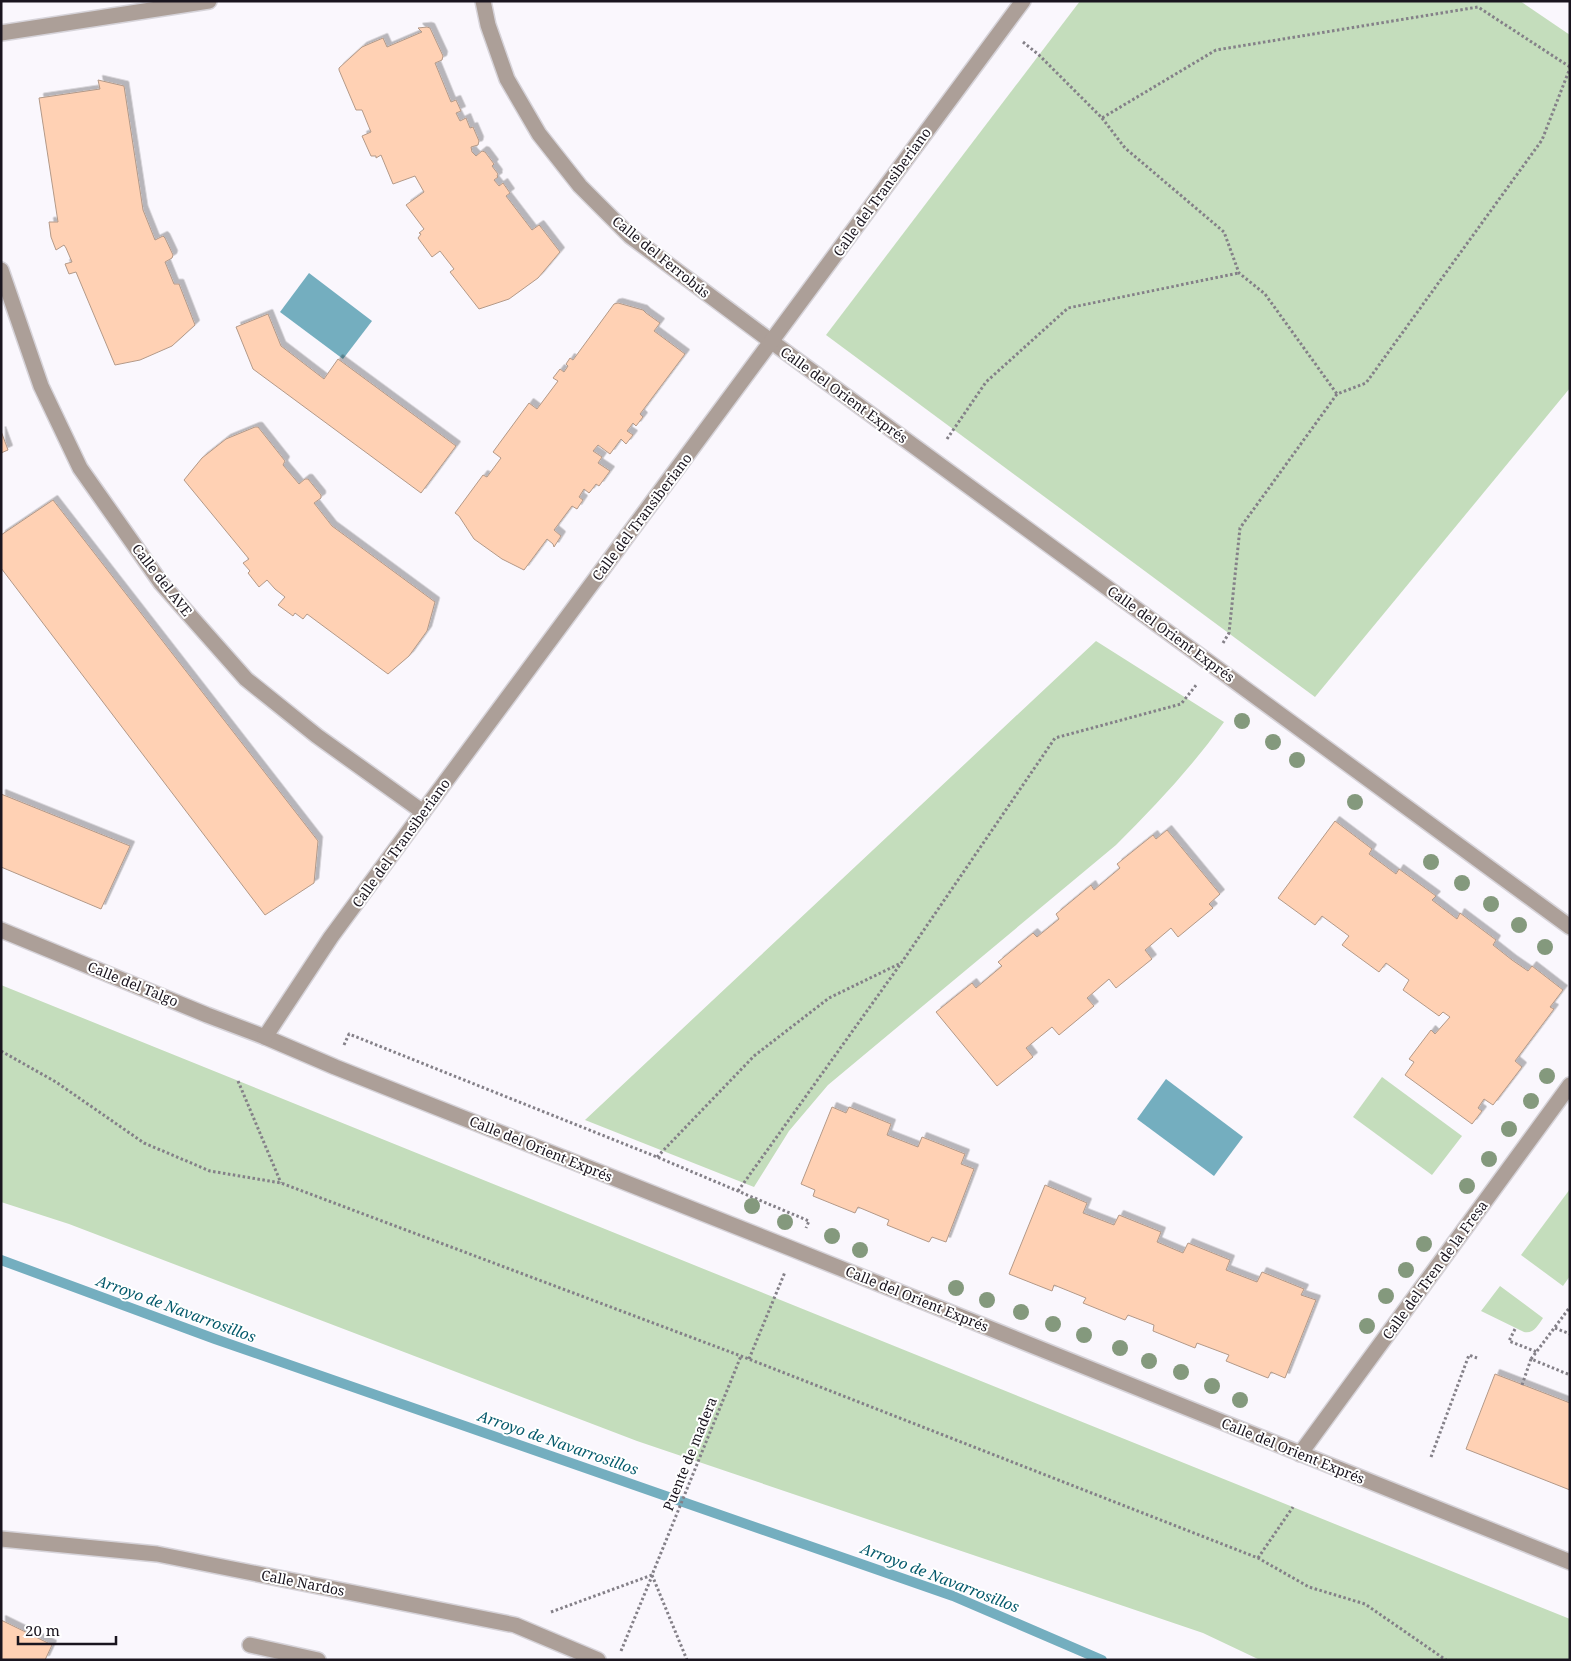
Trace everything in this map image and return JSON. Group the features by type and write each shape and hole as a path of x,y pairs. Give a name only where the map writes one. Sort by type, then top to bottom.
{"street":[{"path":"1,33 209,1"},
{"name":"Calle del Ferrobús","path":"483,1 488,25 507,79 539,134 580,186 630,236 772,342"},
{"name":"Calle del Transiberiano","path":"265,1037 331,937 1023,1"},
{"name":"Calle del AVE","path":"1,270 41,386 80,468 161,583 246,679 318,736 423,812"},
{"name":"Calle del Orient Exprés","path":"772,342 1570,927"},
{"name":"Calle del Talgo","path":"1,930 265,1037"},
{"name":"Calle del Orient Exprés","path":"265,1037 335,1067 1570,1562"},
{"name":"Calle del Tren de la Fresa","path":"1300,1454 1570,1085"},
{"name":"Calle Nardos","path":"1,1539 157,1554 515,1625 598,1660"},
{"path":"250,1645 318,1660"}],"path":[{"path":"738,1191 902,962 1055,738 1181,704 1212,664 1229,633 1240,528 1337,394 1366,383 1542,140 1570,68 1478,7 1216,50 1102,118"},
{"path":"1004,26 1039,55 1102,118 1125,148 1224,232 1239,273 1265,294 1337,394"},
{"path":"932,459 986,382 1068,308 1239,273"},
{"path":"657,1157 754,1056 829,998 902,962"},
{"path":"335,1067 349,1034 657,1157 809,1221 748,1359"},
{"path":"1,1051 56,1082 144,1143 210,1171 281,1183 741,1356 1258,1558 1310,1587 1365,1604 1446,1660"},
{"path":"238,1081 281,1183"},
{"path":"1522,1384 1531,1360 1570,1307"},
{"path":"1555,1328 1570,1334"},
{"path":"1515,1329 1509,1341 1537,1352"},
{"path":"1430,1457 1469,1355 1478,1358"},
{"name":"Puente de madera","path":"617,1660 741,1356"},
{"path":"1531,1360 1570,1375"},
{"path":"1258,1558 1292,1507"},
{"path":"515,1625 652,1575 687,1660"}],"green space":[{"path":"1080,1 1520,1 1570,35 1570,388 1315,697 826,335"},
{"path":"1096,641 1224,722 1173,786 1116,845 828,1085 789,1131 754,1187 585,1120"},
{"path":"1,985 1570,1619 1570,1660 1260,1660 1203,1633 637,1441 69,1224 1,1202"},
{"path":"1382,1077 1462,1136 1432,1175 1353,1117"},
{"path":"1570,1189 1570,1276 1563,1286 1521,1255"},
{"path":"1500,1286 1543,1318 1533,1330 1524,1332 1481,1311"}],"water":[{"path":"309,273 372,321 343,359 280,312"},
{"path":"1166,1079 1243,1137 1214,1176 1137,1119"}],"building":[{"path":"418,28 430,28 443,56 442,60 435,63 451,102 456,100 461,111 456,113 460,121 466,118 470,128 473,127 479,141 478,145 471,147 472,152 476,156 482,151 485,152 494,164 492,166 498,174 498,177 494,180 499,186 503,183 510,193 506,196 532,230 539,225 560,252 538,278 509,299 479,309 450,272 454,269 440,251 432,257 418,238 421,234 419,233 424,229 406,205 424,192 415,176 393,184 381,155 376,158 376,156 371,156 362,136 371,132 362,110 356,110 339,70 362,47 383,38 387,47 422,32"},
{"path":"98,80 124,86 143,210 155,240 163,236 173,255 172,258 165,262 174,284 179,284 195,325 172,346 140,360 115,365 76,272 69,274 65,264 72,262 66,248 64,245 56,250 51,237 49,222 58,222 39,98 100,89"},
{"path":"618,303 643,310 660,323 654,331 685,354 640,414 643,417 636,426 633,423 627,431 633,435 626,444 621,439 610,454 598,445 593,451 602,457 598,463 610,471 599,486 596,484 589,493 584,489 579,497 583,500 577,509 572,506 554,530 561,536 554,547 547,539 524,570 502,559 474,539 455,513 483,475 487,477 501,458 493,452 529,403 537,409 558,381 553,378 560,369 564,372 570,358 573,360 614,304"},
{"path":"268,314 281,346 324,379 338,359 456,446 421,493 253,369 236,327"},
{"path":"258,427 285,461 283,465 299,484 308,479 321,495 321,498 314,503 332,526 435,602 427,631 409,656 388,674 307,614 303,619 295,613 293,616 278,605 285,597 267,580 259,587 243,563 249,559 184,480 202,458 226,439"},
{"path":"1,431 8,450 1,453"},
{"path":"53,500 318,841 314,883 265,915 1,568 1,535"},
{"path":"1,794 130,846 101,909 1,867"},
{"path":"1335,821 1372,849 1369,854 1396,874 1399,869 1436,896 1432,900 1457,919 1460,913 1496,940 1493,945 1512,960 1528,971 1532,966 1563,990 1550,1007 1554,1009 1515,1061 1522,1067 1493,1105 1484,1099 1478,1108 1482,1111 1472,1124 1405,1075 1414,1062 1409,1059 1431,1030 1435,1034 1450,1017 1443,1012 1439,1016 1403,990 1409,980 1386,963 1379,972 1342,945 1349,936 1322,916 1315,925 1278,898"},
{"path":"1167,830 1220,894 1209,904 1213,908 1178,937 1171,928 1145,950 1152,959 1116,988 1109,979 1087,998 1094,1006 1059,1035 1052,1027 1026,1048 1033,1057 997,1086 936,1012 972,983 976,988 1002,966 998,962 1033,933 1037,937 1059,919 1056,914 1091,885 1094,890 1120,868 1117,864 1153,835 1156,839"},
{"path":"832,1107 846,1113 849,1107 891,1124 887,1135 918,1147 922,1137 965,1154 961,1164 974,1169 946,1242 932,1237 929,1242 887,1225 889,1220 858,1207 855,1213 813,1196 815,1190 801,1184"},
{"path":"1045,1185 1087,1203 1083,1213 1114,1225 1119,1215 1161,1232 1157,1242 1183,1253 1188,1243 1230,1260 1226,1270 1257,1282 1262,1272 1304,1289 1301,1295 1316,1300 1285,1378 1271,1372 1268,1378 1226,1361 1229,1355 1197,1343 1195,1348 1153,1331 1154,1325 1128,1315 1125,1320 1083,1303 1086,1298 1054,1285 1052,1291 1009,1274"},
{"path":"1495,1374 1570,1403 1570,1490 1466,1449"},
{"path":"1,1620 52,1645 45,1660 1,1660"}],"waterway":[{"name":"Arroyo de Navarrosillos","path":"1,1260 215,1339 953,1596 1102,1660"}]}
